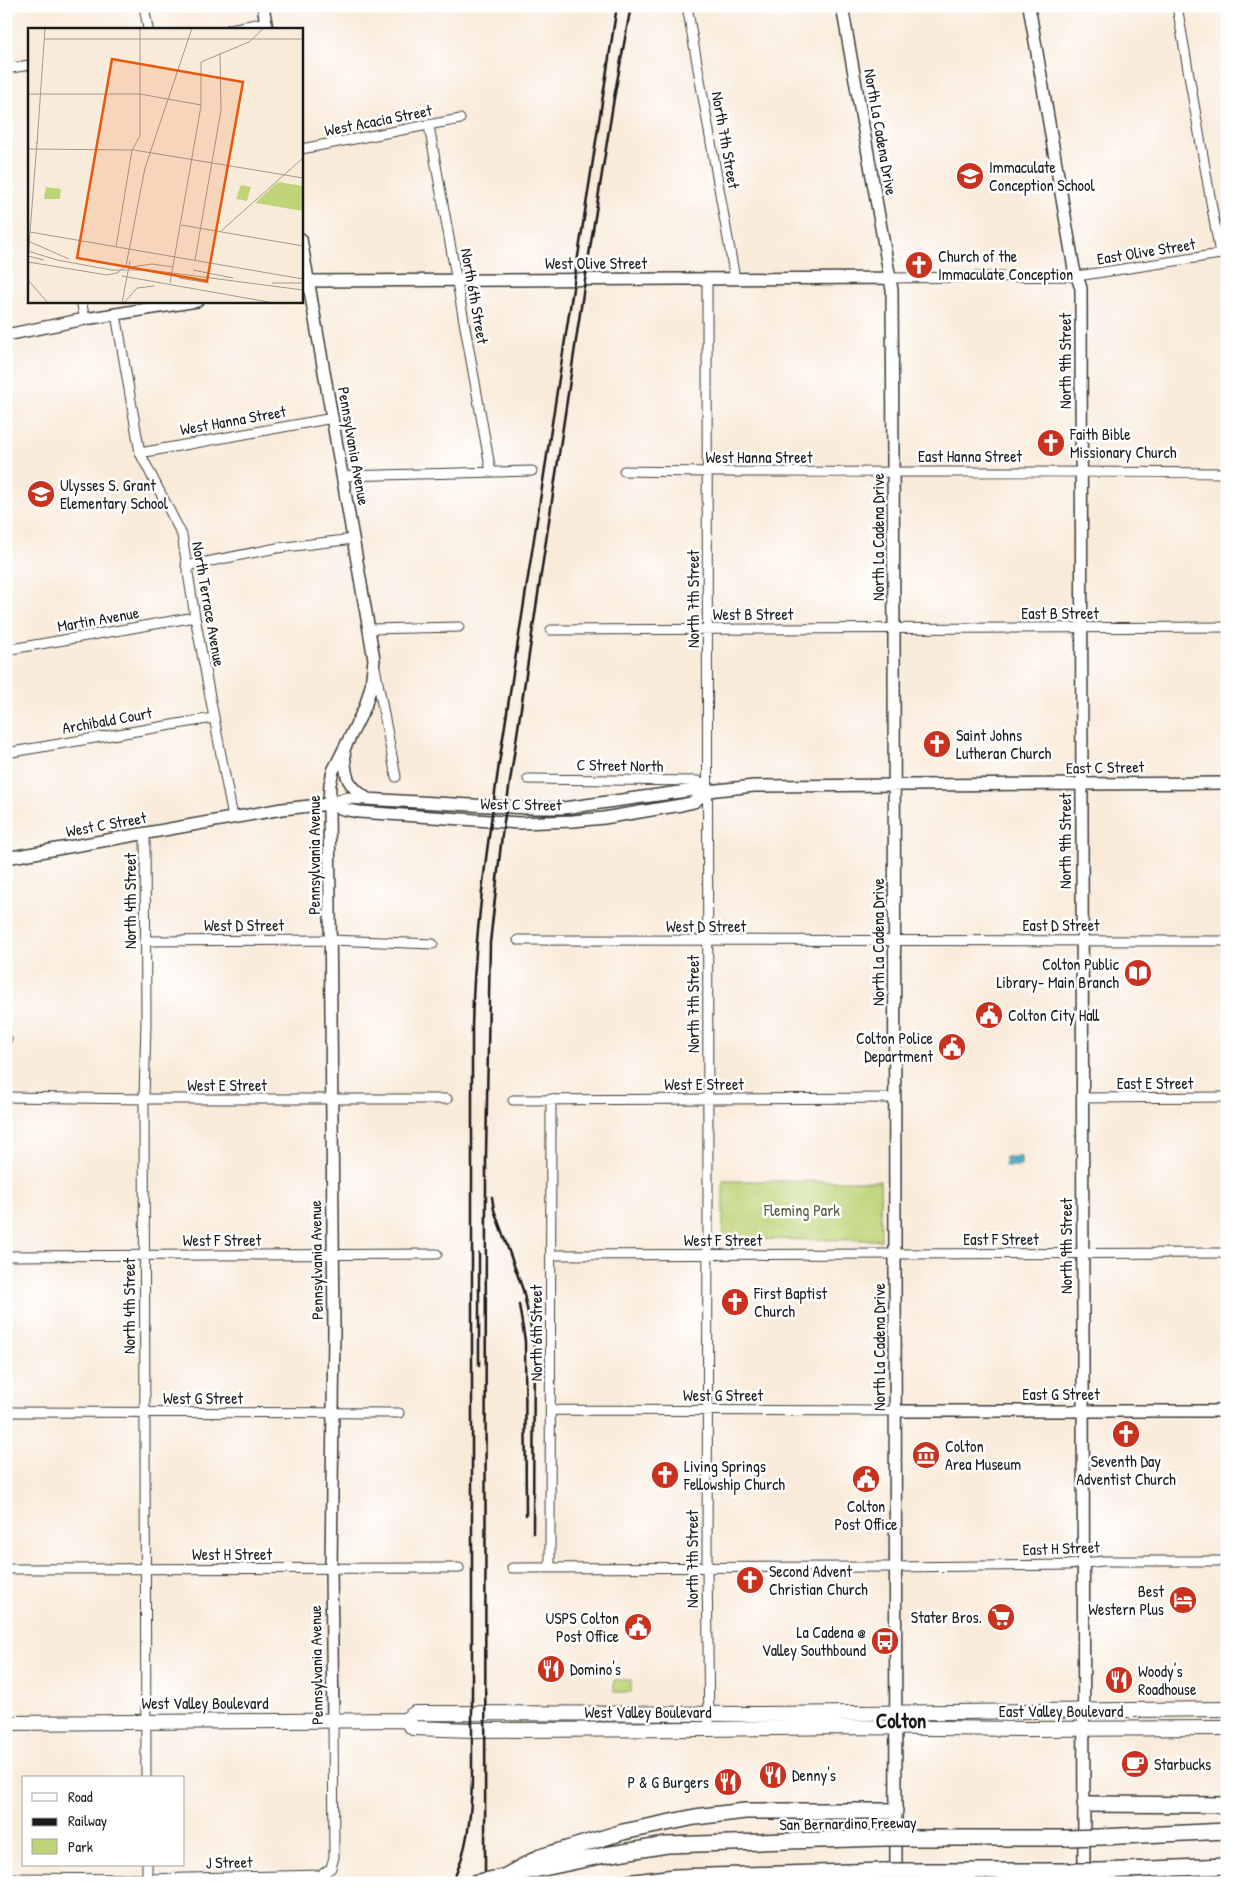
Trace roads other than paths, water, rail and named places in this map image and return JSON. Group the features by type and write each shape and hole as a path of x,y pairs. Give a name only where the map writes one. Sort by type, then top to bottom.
{"highway":[{"path":"1085,1804 1227,1805"},
{"path":"542,1862 623,1832 695,1817 745,1811 895,1811"},
{"name":"San Bernardino Freeway","path":"473,1883 504,1877 542,1862 667,1845 883,1838 1067,1838 1227,1831"},
{"path":"627,1883 676,1877 884,1871 1100,1871 1227,1866"},
{"path":"676,1877 733,1883"}],"main road":[{"name":"East Valley Boulevard","path":"895,1712 1083,1712 1227,1709"},
{"path":"544,1730 545,1723 550,1719 579,1718 590,1712"},
{"name":"West Valley Boulevard","path":"6,1723 404,1720 415,1713 895,1712"},
{"name":"West Valley Boulevard","path":"404,1720 413,1728 544,1730 895,1728"},
{"name":"East Valley Boulevard","path":"895,1728 1227,1728"}],"street":[{"path":"144,6 148,28"},
{"path":"242,28 266,26 263,6"},
{"name":"North 7th Street","path":"687,6 735,279"},
{"name":"North La Cadena Drive","path":"842,6 890,278 894,472 896,1883"},
{"name":"North 9th Street","path":"1029,6 1073,259 1081,288 1084,1883"},
{"path":"1177,6 1224,254"},
{"path":"6,69 28,65"},
{"name":"West Acacia Street","path":"302,149 460,119"},
{"name":"North 6th Street","path":"429,126 491,472"},
{"name":"Pennsylvania Avenue","path":"302,249 305,280 333,418 396,777"},
{"name":"East Olive Street","path":"890,278 1077,276 1224,254"},
{"name":"West Olive Street","path":"305,280 890,278"},
{"name":"North 7th Street","path":"707,279 707,1566 709,1729"},
{"path":"82,302 85,320"},
{"path":"6,335 190,302"},
{"name":"North Terrace Avenue","path":"116,314 140,452 182,536 213,718 233,818"},
{"name":"West Hanna Street","path":"140,452 333,418"},
{"path":"343,476 532,471"},
{"name":"West Hanna Street","path":"624,471 894,472"},
{"name":"East Hanna Street","path":"894,472 1081,471 1227,473"},
{"path":"186,566 277,548 354,539"},
{"name":"Martin Avenue","path":"6,650 195,618"},
{"path":"369,629 459,627"},
{"name":"East B Street","path":"894,628 1227,628"},
{"name":"West B Street","path":"551,630 894,628"},
{"name":"Pennsylvania Avenue","path":"331,1868 334,1857 331,1568 333,1413 329,804 333,771 365,707 371,686 374,660"},
{"name":"Archibald Court","path":"6,753 213,718"},
{"path":"344,748 347,778 353,789 367,799"},
{"name":"C Street North","path":"528,778 698,780 708,791"},
{"name":"East C Street","path":"894,785 1227,783"},
{"name":"West C Street","path":"6,858 282,809 329,804 347,798 527,808 564,808 694,790 708,791 762,786 894,785"},
{"name":"West C Street","path":"329,804 359,812 519,823 604,818 687,804 694,802 708,791"},
{"name":"North 4th Street","path":"145,834 144,1569 146,1776"},
{"name":"West D Street","path":"145,941 330,940 433,944"},
{"name":"West D Street","path":"518,940 894,941"},
{"name":"East D Street","path":"894,941 1227,941"},
{"name":"West E Street","path":"6,1097 144,1100 447,1100"},
{"name":"West E Street","path":"513,1100 895,1098"},
{"name":"East E Street","path":"1082,1098 1227,1098"},
{"name":"North 6th Street","path":"550,1568 551,1099"},
{"name":"West F Street","path":"6,1256 438,1254"},
{"name":"East F Street","path":"895,1254 1227,1254"},
{"name":"West F Street","path":"551,1255 895,1254"},
{"name":"West G Street","path":"551,1410 895,1411"},
{"name":"East G Street","path":"895,1411 1227,1410"},
{"name":"West G Street","path":"6,1412 399,1413"},
{"name":"East H Street","path":"896,1567 1083,1564 1118,1561 1227,1561"},
{"path":"512,1568 896,1567"},
{"name":"West H Street","path":"6,1569 459,1568"},
{"path":"147,1866 148,1879"},
{"name":"J Street","path":"6,1878 148,1879 321,1875 331,1868"}],"water":[{"path":"1005,1157 1021,1157 1021,1166 1005,1166"}],"railway":[{"path":"452,1883 462,1858 468,1833 472,1780 472,1028 475,960 500,757 617,6"},
{"path":"485,1883 486,1155 490,943 502,835 585,280 614,98 631,6"},
{"path":"492,1197 494,1210 523,1290 534,1341 533,1533"},
{"path":"479,1253 479,1366"},
{"path":"519,1305 525,1341 526,1515"}],"place":[{"name":"Immaculate Conception School","path":"970,176"},
{"name":"Church of the Immaculate Conception","path":"919,265"},
{"name":"Faith Bible Missionary Church","path":"1051,443"},
{"name":"Ulysses S. Grant Elementary School","path":"41,494"},
{"name":"Saint Johns Lutheran Church","path":"937,744"},
{"name":"Colton Public Library- Main Branch","path":"1138,973"},
{"name":"Colton City Hall","path":"989,1015"},
{"name":"Colton Police Department","path":"952,1047"},
{"name":"First Baptist Church","path":"735,1302"},
{"name":"Seventh Day Adventist Church","path":"1126,1434"},
{"name":"Colton Area Museum","path":"926,1455"},
{"name":"Living Springs Fellowship Church","path":"665,1475"},
{"name":"Colton Post Office","path":"866,1479"},
{"name":"Second Advent Christian Church","path":"750,1580"},
{"name":"Best Western Plus","path":"1183,1600"},
{"name":"Stater Bros.","path":"1001,1617"},
{"name":"USPS Colton Post Office","path":"638,1627"},
{"name":"La Cadena @ Valley Southbound","path":"885,1641"},
{"name":"Domino's","path":"551,1669"},
{"name":"Woody's Roadhouse","path":"1119,1680"},
{"name":"Starbucks","path":"1135,1764"},
{"name":"Denny's","path":"773,1775"},
{"name":"P & G Burgers","path":"728,1782"}],"district":[{"name":"Colton","path":"901,1720"}],"park label":[{"name":"Fleming Park","path":"802,1210"}]}
